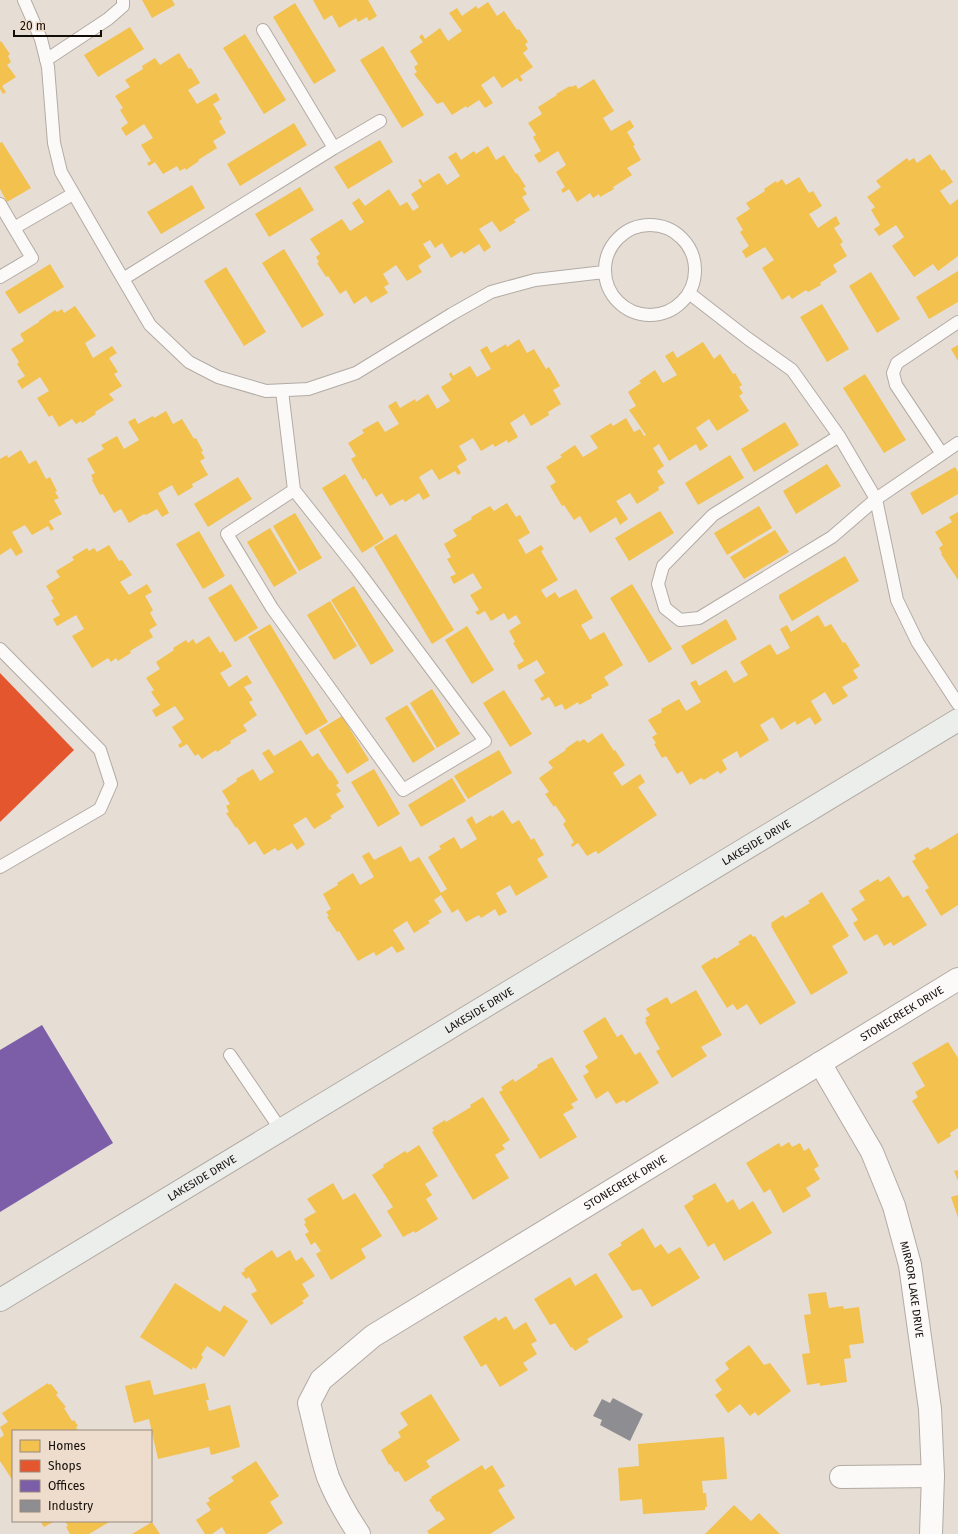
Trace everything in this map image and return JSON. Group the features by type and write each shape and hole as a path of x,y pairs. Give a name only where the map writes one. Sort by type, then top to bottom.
{"street":[{"name":"LAKESIDE DRIVE","path":"0,1300 958,720"},
{"name":"STONECREEK DRIVE","path":"359,1534 342,1507 329,1477 309,1403 321,1380 373,1336 958,979"},
{"name":"MIRROR LAKE DRIVE","path":"820,1063 872,1152 894,1206 910,1265 930,1409 933,1476 931,1534"},
{"path":"841,1477 933,1476"}],"lane":[{"path":"24,0 41,39 46,60 54,143 61,172 150,325 188,362 218,377 266,391 308,389 356,373 452,314 491,292 535,280 604,272"},
{"path":"46,60 108,20 123,6 123,0"},
{"path":"263,30 334,148"},
{"path":"123,279 380,121"},
{"path":"14,228 73,194"},
{"path":"0,204 32,258 0,277"},
{"path":"653,225 668,228 681,237 690,249 695,264 694,279 689,294 679,305 667,312 653,316 639,314 626,309 615,299 607,287 604,272 606,258 613,244 624,233 638,226 653,225"},
{"path":"689,294 792,370 839,436 876,499 897,600 918,644 958,704"},
{"path":"942,454 896,385 893,373 897,363 958,322"},
{"path":"282,391 294,490 356,568 485,741 404,790 272,608 227,534 294,490"},
{"path":"839,436 713,515 663,566 658,584 665,608 680,620 699,618 832,537 876,499 958,443"},
{"path":"0,649 100,750 111,784 100,809 0,867"},
{"path":"230,1055 281,1130"}],"building: Homes":[{"path":"142,0 172,0 175,5 152,18"},
{"path":"313,0 368,0 377,16 369,21 367,17 358,22 356,18 339,28 332,15 324,20"},
{"path":"488,2 497,16 504,11 517,30 519,29 528,42 525,44 528,49 523,53 533,67 520,76 523,80 520,82 517,78 502,88 494,76 481,85 493,103 485,108 479,100 452,115 443,102 437,104 414,74 417,72 414,67 418,64 410,51 423,42 419,37 422,34 425,39 440,28 448,41 462,31 449,13 457,8 462,16 476,6 478,9"},
{"path":"295,3 336,71 314,84 273,17"},
{"path":"130,27 144,49 98,77 84,55"},
{"path":"245,34 286,100 264,114 223,48"},
{"path":"1,41 10,54 8,56 11,62 7,65 16,77 2,86 6,92 3,94 0,89"},
{"path":"383,46 424,115 402,128 360,60"},
{"path":"179,53 189,69 191,68 200,83 188,90 197,104 216,93 220,100 213,104 222,119 219,121 226,133 213,141 217,148 198,160 199,161 186,170 185,168 180,171 177,166 163,174 155,162 149,166 147,163 151,161 141,145 153,138 144,124 126,136 121,128 128,123 120,110 123,108 115,96 130,87 125,80 143,69 142,66 155,58 160,65"},
{"path":"594,79 614,111 603,118 611,131 630,120 634,127 627,132 635,145 633,146 641,160 627,168 632,175 613,187 614,189 600,197 599,194 593,198 590,193 577,202 569,189 563,193 561,190 565,187 556,172 566,165 558,151 539,163 534,155 541,151 533,137 536,135 528,123 542,114 538,107 557,95 556,94 570,86 576,85 578,89"},
{"path":"294,123 307,145 240,186 227,164"},
{"path":"380,140 393,162 348,189 334,167"},
{"path":"2,142 31,188 7,202 0,189 0,143"},
{"path":"488,146 496,160 504,155 516,174 517,173 526,187 523,188 527,194 522,197 530,210 514,220 516,222 500,232 492,221 479,229 491,247 484,252 479,244 464,254 462,251 451,258 442,243 435,248 430,240 423,244 431,257 418,266 422,272 407,281 396,265 383,274 389,284 384,287 388,293 371,303 366,296 354,304 346,290 340,294 317,263 319,262 316,257 320,254 310,239 342,219 350,231 364,222 352,203 359,198 365,206 389,189 400,206 407,202 413,211 419,207 411,194 422,187 418,180 421,179 423,183 439,173 447,185 460,176 448,157 456,152 461,160 474,151 476,154"},
{"path":"930,154 942,171 944,169 953,182 940,191 950,205 958,199 958,256 938,271 933,264 914,277 892,246 904,237 896,225 879,236 874,229 880,225 871,210 875,207 867,197 881,187 876,181 907,158 909,161 914,158 917,163"},
{"path":"799,177 809,193 813,191 822,206 809,214 818,228 836,216 840,224 834,228 843,242 840,244 847,256 833,265 837,272 820,283 821,285 808,292 806,290 792,299 789,295 782,300 762,268 774,260 765,247 746,258 742,251 749,246 740,232 743,230 736,218 750,209 746,203 765,191 764,189 776,181 777,183 782,179 786,185"},
{"path":"192,185 205,208 161,234 147,212"},
{"path":"300,187 314,210 269,237 255,214"},
{"path":"284,249 324,315 302,328 262,263"},
{"path":"50,264 64,287 19,314 5,292"},
{"path":"226,267 266,332 244,346 204,281"},
{"path":"958,271 958,302 929,319 916,297"},
{"path":"871,272 900,319 877,333 849,286"},
{"path":"822,304 849,349 827,362 800,317"},
{"path":"75,306 96,336 85,343 93,358 112,346 117,353 109,358 118,372 114,374 122,386 109,394 114,400 95,412 96,414 82,423 81,421 76,424 72,419 59,427 52,415 49,417 37,398 49,391 40,377 22,389 17,381 25,376 17,364 19,362 11,349 24,341 20,334 55,310 57,312 62,309 64,313"},
{"path":"519,339 527,353 534,349 546,369 549,367 560,386 553,390 561,404 548,412 549,415 531,426 524,414 510,423 518,437 508,443 507,440 495,447 493,444 481,451 473,438 459,446 467,460 457,466 461,473 458,475 455,471 439,480 432,469 419,477 430,496 423,500 419,493 405,502 403,499 390,506 382,493 376,497 365,478 363,480 351,459 356,456 348,443 364,433 362,430 378,421 385,432 399,424 388,406 396,401 400,408 415,399 416,402 428,394 437,409 450,401 441,387 452,380 449,374 451,372 453,376 470,366 477,377 491,369 480,350 487,346 491,353 506,344 507,347"},
{"path":"703,342 714,359 720,354 733,374 735,373 742,385 739,387 743,393 739,396 749,411 717,431 709,419 696,428 708,446 700,451 696,444 669,461 659,444 653,448 664,466 657,471 665,483 658,487 659,490 637,504 630,493 616,501 628,519 620,525 616,517 590,533 580,516 574,520 564,505 562,506 550,486 556,482 546,467 562,457 560,455 575,445 583,457 598,448 590,436 611,423 613,426 626,418 634,432 640,429 644,436 646,435 629,410 636,406 628,392 641,383 639,381 655,370 663,383 677,375 665,356 673,351 677,358"},
{"path":"958,345 958,361 951,349"},
{"path":"865,374 906,440 884,453 843,388"},
{"path":"166,411 173,424 182,419 194,439 196,438 205,458 200,461 208,475 192,484 193,487 178,496 172,485 158,493 169,513 162,517 157,509 146,515 144,514 129,523 121,509 114,513 103,494 100,495 92,480 91,475 95,473 87,459 104,449 101,445 117,436 124,449 139,440 128,422 135,418 138,424 153,416 154,418"},
{"path":"785,422 799,445 754,472 741,449"},
{"path":"21,450 29,464 36,460 46,479 50,477 57,491 55,492 59,498 54,500 62,514 49,521 54,529 51,531 48,526 32,535 25,525 12,532 23,552 16,556 11,548 0,555 0,459 7,455 8,458"},
{"path":"730,455 744,478 698,505 685,483"},
{"path":"827,464 841,486 796,514 783,491"},
{"path":"955,467 958,472 958,494 922,515 910,493"},
{"path":"345,474 384,539 362,553 322,488"},
{"path":"238,477 252,499 208,527 194,504"},
{"path":"507,503 516,517 520,515 530,533 518,540 526,554 541,545 544,549 541,551 558,580 541,590 546,598 555,592 559,598 576,589 593,618 581,625 590,640 604,632 623,665 604,677 609,685 591,695 592,698 579,705 578,702 565,710 562,704 555,707 549,697 542,701 540,698 544,696 534,680 545,673 537,660 519,670 517,665 524,661 513,643 515,642 509,631 521,623 516,615 508,620 504,613 491,621 485,611 478,615 475,612 479,610 470,595 482,588 473,573 454,584 450,577 456,574 447,559 451,557 444,544 457,536 453,530 490,506 494,511"},
{"path":"759,506 772,528 727,555 714,533"},
{"path":"660,511 674,533 629,561 615,538"},
{"path":"958,512 958,580 941,554 942,553 939,548 943,545 935,532 952,522 949,517"},
{"path":"295,513 322,558 299,571 273,526"},
{"path":"270,528 297,573 274,587 247,542"},
{"path":"775,530 789,552 744,579 730,557"},
{"path":"199,531 225,576 203,589 176,544"},
{"path":"396,534 454,630 432,644 374,547"},
{"path":"109,545 119,561 122,560 132,575 120,582 129,595 147,584 152,592 145,596 153,610 150,613 157,625 149,630 153,637 130,651 131,653 118,661 116,658 111,662 108,658 92,668 72,636 84,629 76,615 57,626 53,619 60,615 51,600 54,599 46,586 60,577 56,571 74,560 72,557 87,548 89,551 94,548 97,552"},
{"path":"845,556 859,581 792,621 779,598 779,595"},
{"path":"231,584 258,628 235,642 208,598"},
{"path":"632,584 672,649 649,663 610,598"},
{"path":"354,586 394,651 371,665 331,600"},
{"path":"330,601 357,646 334,660 307,615"},
{"path":"818,615 825,627 831,624 843,643 845,642 860,666 853,670 858,678 842,687 848,696 833,705 825,692 811,701 822,720 815,725 810,717 797,725 795,721 781,730 773,717 760,725 769,740 740,758 737,751 722,760 727,769 720,774 718,771 704,780 701,778 690,785 682,771 677,774 666,756 662,758 654,744 656,743 652,737 657,734 648,720 662,712 661,709 679,699 686,711 701,702 690,683 696,680 699,686 726,670 734,683 748,675 740,662 770,644 777,655 790,648 780,629 787,625 791,632"},
{"path":"726,619 737,639 692,665 681,646"},
{"path":"270,624 328,722 306,735 248,637"},
{"path":"467,626 494,670 472,684 445,640"},
{"path":"209,636 220,653 223,651 232,666 220,673 229,687 247,675 252,683 244,687 253,700 249,702 257,715 243,725 247,731 230,741 231,743 217,752 216,750 202,759 198,754 195,756 187,744 180,748 178,745 182,742 172,727 184,719 175,706 156,717 152,710 160,705 151,692 154,690 146,678 160,669 156,662 174,650 173,648 186,640 188,643 193,639 196,644"},
{"path":"432,689 460,734 437,748 410,703"},
{"path":"504,690 532,734 510,747 483,703"},
{"path":"407,705 435,749 413,763 385,718"},
{"path":"342,716 369,760 347,774 319,730"},
{"path":"602,733 625,765 613,773 622,786 640,774 645,782 638,787 657,815 598,854 596,851 587,856 578,843 572,847 571,845 574,842 563,824 566,821 545,794 549,792 539,778 553,768 548,762 566,750 565,749 578,740 579,742 584,739 588,743"},
{"path":"301,740 312,757 318,753 330,771 331,770 339,783 336,785 341,791 336,794 344,807 330,816 332,818 314,829 306,817 293,825 305,844 297,850 292,843 278,851 275,848 264,855 255,841 249,845 226,813 229,812 226,806 230,804 222,791 237,781 236,779 253,769 260,781 274,772 262,753 269,749 274,756"},
{"path":"499,750 512,773 468,799 454,776"},
{"path":"374,769 400,814 378,827 351,782"},
{"path":"452,778 466,801 421,827 408,805"},
{"path":"503,810 512,824 519,820 531,840 534,838 544,855 537,859 548,877 516,896 510,885 496,893 507,912 499,916 495,909 481,918 479,915 466,922 458,909 452,913 441,895 434,900 442,912 428,921 430,923 414,933 407,921 393,930 405,949 397,953 392,946 376,956 374,952 358,961 339,931 337,932 327,917 329,916 326,912 331,909 323,894 338,885 337,883 353,873 360,885 374,877 362,856 369,852 374,860 401,846 410,862 419,857 441,893 447,889 428,857 441,849 439,846 454,837 461,849 477,839 466,820 472,816 476,824"},
{"path":"958,833 958,905 941,916 925,890 929,888 912,861 916,859 914,855 928,847 930,850"},
{"path":"889,876 903,898 908,895 927,925 893,946 891,942 884,946 877,934 864,941 853,923 858,920 851,909 865,900 859,891 878,879 880,882"},
{"path":"822,892 849,936 832,946 848,973 811,995 771,926 771,923 783,915 785,918 810,903 808,901"},
{"path":"751,934 753,937 755,936 796,1003 760,1025 747,1004 737,1010 733,1004 727,1008 701,966 715,957 716,959 740,944 738,942"},
{"path":"696,990 722,1035 701,1047 707,1056 672,1078 656,1051 660,1049 645,1022 647,1021 645,1018 650,1015 646,1009 667,997 671,1004"},
{"path":"605,1017 617,1037 622,1034 635,1055 640,1052 659,1083 626,1103 624,1100 616,1104 608,1091 596,1099 583,1076 589,1072 585,1066 598,1058 583,1031"},
{"path":"948,1042 958,1058 958,1128 950,1133 951,1136 938,1144 912,1101 918,1097 915,1092 925,1086 912,1063"},
{"path":"552,1057 578,1100 571,1104 574,1108 563,1114 577,1137 540,1159 499,1092 503,1090 501,1087 513,1079 515,1082 538,1067 537,1065"},
{"path":"483,1097 510,1140 502,1145 505,1149 495,1155 509,1178 473,1200 432,1132 434,1131 432,1128 445,1120 446,1122 471,1107 470,1105"},
{"path":"789,1142 792,1147 800,1143 804,1151 809,1148 819,1166 814,1169 820,1179 806,1188 811,1196 783,1213 770,1189 764,1193 746,1163 779,1143 781,1147"},
{"path":"419,1145 438,1176 425,1184 432,1195 426,1199 438,1219 415,1233 414,1231 403,1237 387,1211 393,1207 372,1175 384,1167 383,1165 405,1151 407,1153"},
{"path":"958,1170 958,1181 954,1171"},
{"path":"333,1183 343,1200 355,1193 382,1236 361,1249 366,1258 331,1280 316,1254 321,1251 315,1242 311,1245 305,1234 309,1232 304,1224 306,1223 304,1219 316,1212 307,1199"},
{"path":"715,1183 727,1203 733,1199 739,1210 753,1201 772,1233 724,1261 714,1243 708,1247 684,1206 694,1199 692,1196"},
{"path":"958,1195 958,1218 951,1197"},
{"path":"643,1228 655,1248 661,1244 668,1254 680,1247 700,1278 652,1307 641,1289 632,1291 608,1254 622,1245 620,1243"},
{"path":"272,1250 277,1258 290,1250 296,1261 302,1257 315,1276 302,1284 309,1296 302,1301 304,1303 271,1325 251,1294 257,1291 249,1277 246,1279 241,1273 245,1271 244,1269"},
{"path":"596,1273 623,1317 587,1339 589,1342 575,1351 572,1347 571,1348 555,1323 550,1325 534,1299 570,1277 575,1286"},
{"path":"175,1283 220,1312 224,1305 248,1321 224,1357 207,1346 201,1355 203,1357 196,1369 193,1367 192,1370 140,1337"},
{"path":"826,1292 829,1308 843,1306 844,1309 859,1307 864,1343 849,1345 851,1358 844,1359 847,1382 820,1386 820,1383 807,1385 802,1354 810,1353 804,1315 811,1314 808,1294"},
{"path":"506,1316 514,1330 526,1322 537,1341 531,1344 537,1354 523,1363 528,1370 500,1387 486,1364 481,1367 463,1337 496,1317 498,1321"},
{"path":"749,1345 764,1365 770,1363 791,1391 758,1416 755,1412 750,1416 740,1404 728,1413 715,1395 722,1390 715,1380 729,1369 725,1363"},
{"path":"150,1380 154,1395 205,1383 209,1400 206,1400 209,1411 230,1405 240,1447 211,1455 209,1447 158,1459 149,1419 134,1423 125,1386"},
{"path":"48,1383 49,1385 51,1384 58,1393 56,1395 66,1407 64,1408 72,1421 74,1420 78,1426 76,1427 78,1430 12,1430 12,1479 0,1461 0,1438 4,1435 0,1427 8,1422 2,1413"},
{"path":"431,1394 460,1440 426,1461 430,1467 405,1482 398,1471 395,1472 390,1464 389,1465 381,1450 401,1437 398,1432 408,1425 400,1413"},
{"path":"724,1437 727,1479 702,1481 703,1493 706,1493 707,1507 705,1507 705,1510 643,1514 642,1499 620,1501 618,1468 639,1466 638,1444"},
{"path":"256,1461 279,1496 270,1502 283,1523 266,1534 226,1534 222,1527 212,1534 205,1534 196,1520 211,1510 206,1503 210,1501 208,1498 234,1481 231,1477"},
{"path":"482,1465 485,1470 492,1465 505,1486 498,1490 515,1518 490,1534 429,1534 427,1531 445,1519 439,1511 437,1512 429,1500 432,1498 431,1497"},
{"path":"734,1505 751,1521 759,1513 780,1534 705,1534"},
{"path":"41,1522 53,1522 44,1527"},
{"path":"66,1522 109,1522 89,1534 70,1534 66,1527 68,1526"},
{"path":"152,1522 160,1534 132,1534"}],"building: Shops":[{"path":"0,673 74,750 0,822"}],"building: Offices":[{"path":"42,1025 113,1143 0,1212 0,1050"}],"building: Industry":[{"path":"613,1398 643,1414 630,1441 600,1425 602,1420 593,1416 602,1399 610,1403"}]}
